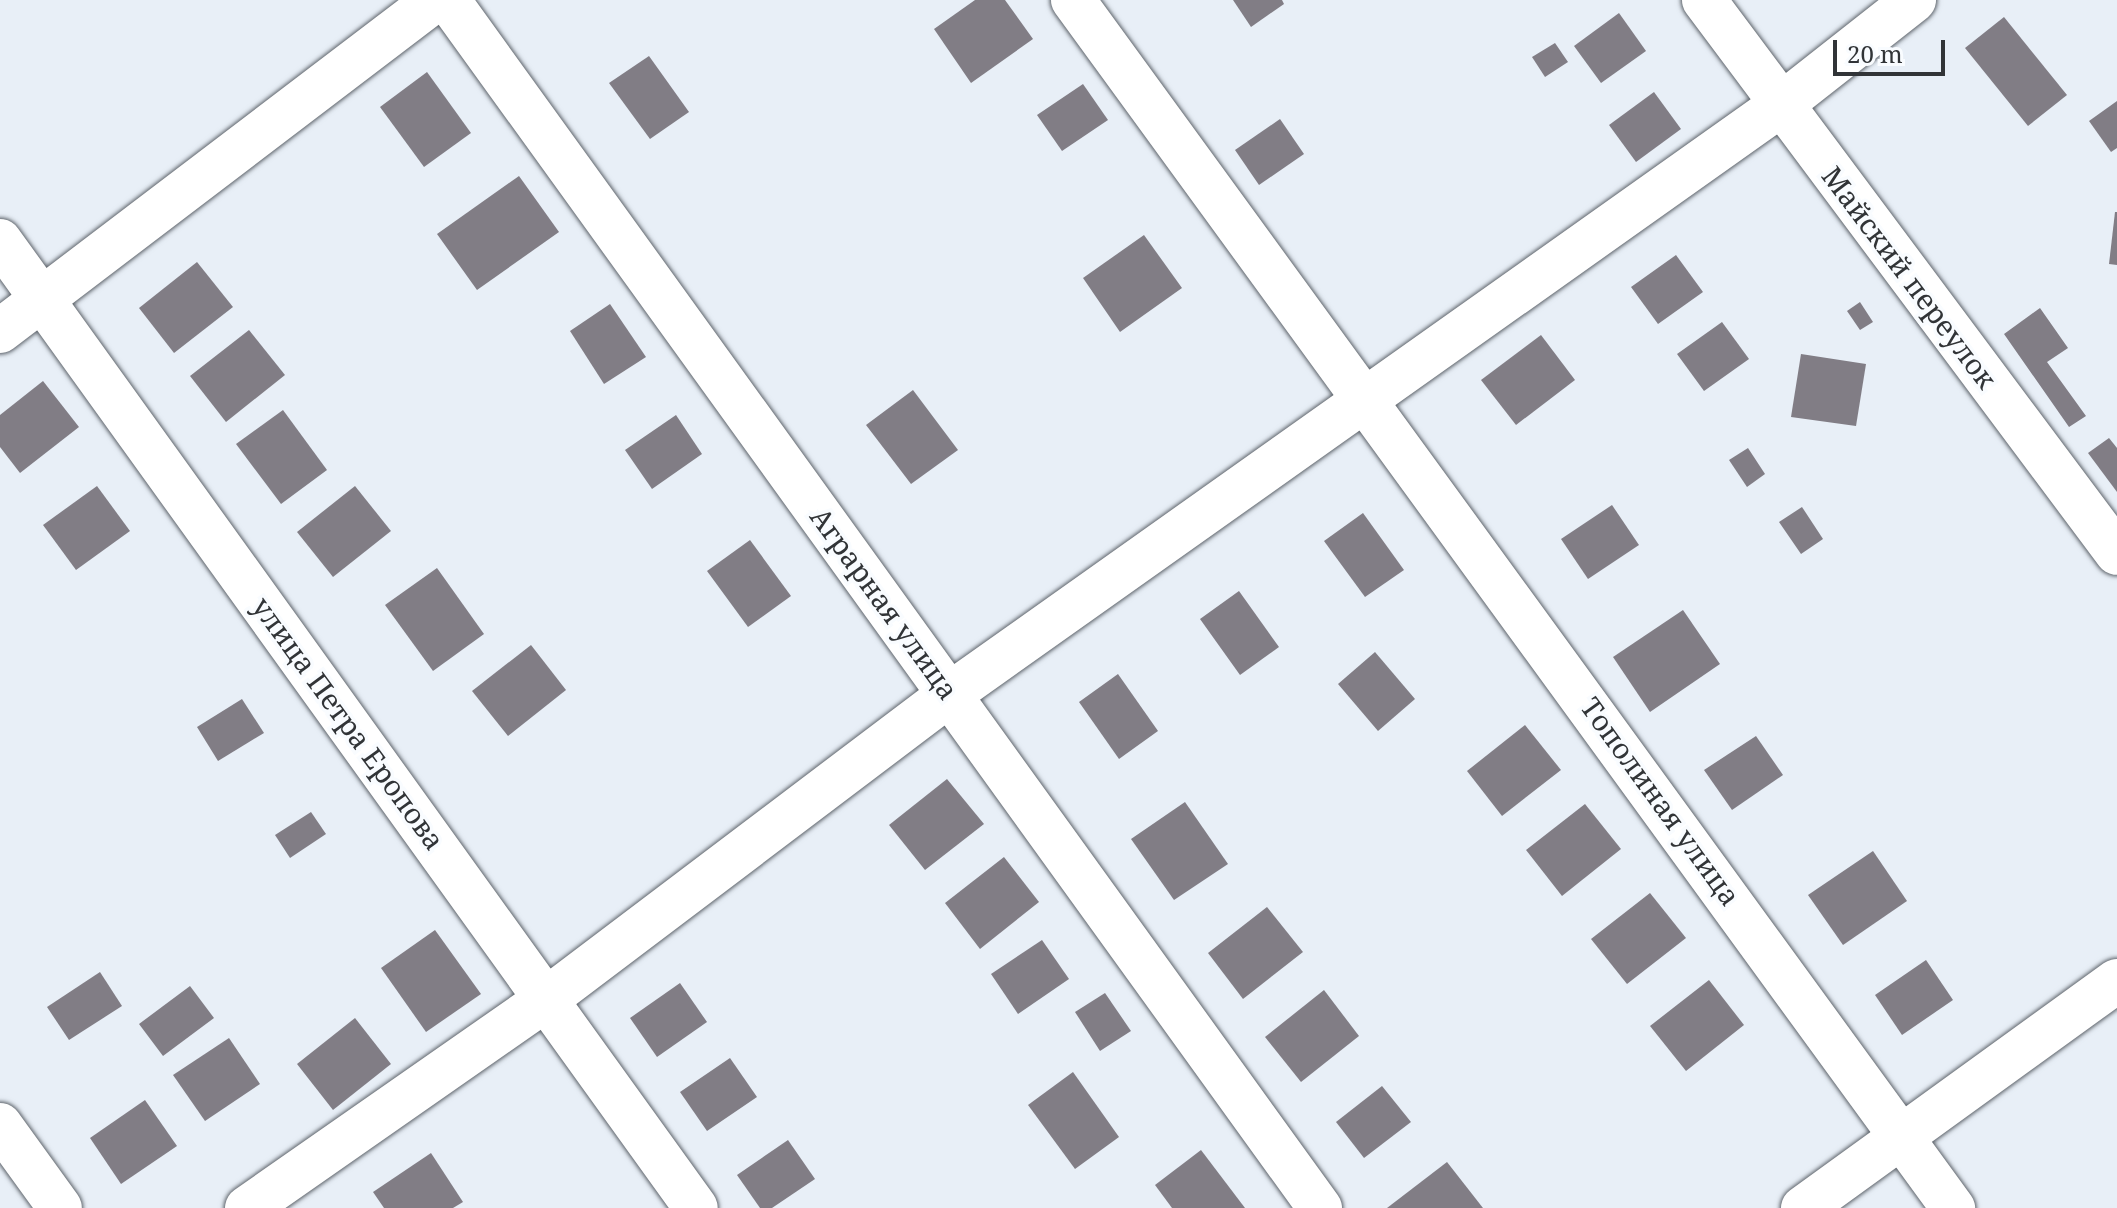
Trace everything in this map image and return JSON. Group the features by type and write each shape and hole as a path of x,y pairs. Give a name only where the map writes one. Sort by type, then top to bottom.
{"street":[{"path":"0,331 435,0"},
{"name":"Аграрная улица","path":"448,0 1320,1208"},
{"name":"Тополиная улица","path":"1073,0 1361,400 1435,488 1953,1208"},
{"name":"Майский переулок","path":"1704,0 2117,553"},
{"path":"247,1208 548,998 950,694 1782,104 1914,0"},
{"name":"улица Петра Еропова","path":"0,241 548,998 696,1208"},
{"path":"1803,1208 2117,981"},
{"path":"0,1125 60,1208"}],"building":[{"path":"975,0 1005,0 1033,39 971,83 934,29"},
{"path":"1233,0 1282,0 1284,4 1251,27"},
{"path":"1619,13 1646,51 1601,83 1574,46"},
{"path":"2004,17 2067,95 2028,126 1965,48"},
{"path":"1555,43 1568,62 1545,77 1532,57"},
{"path":"649,56 689,112 650,139 609,83"},
{"path":"427,72 471,133 424,167 380,107"},
{"path":"1083,84 1108,120 1062,151 1037,115"},
{"path":"1654,92 1681,129 1636,162 1609,125"},
{"path":"2117,101 2117,148 2111,152 2089,121"},
{"path":"1280,119 1304,154 1259,185 1235,150"},
{"path":"519,176 559,232 477,290 437,234"},
{"path":"2117,212 2117,265 2109,264"},
{"path":"1144,235 1182,288 1120,332 1083,278"},
{"path":"1676,255 1703,292 1658,324 1631,287"},
{"path":"197,262 233,307 174,353 139,308"},
{"path":"1860,302 1873,322 1860,330 1847,311"},
{"path":"610,304 646,357 604,384 570,331"},
{"path":"2040,308 2068,348 2047,362 2086,416 2069,427 2004,334"},
{"path":"1722,322 1749,359 1704,391 1677,354"},
{"path":"249,330 285,375 226,422 190,376"},
{"path":"1541,335 1575,380 1516,425 1481,380"},
{"path":"1801,354 1866,364 1856,426 1791,417"},
{"path":"43,381 79,427 20,473 0,447 0,415"},
{"path":"913,390 958,450 911,484 866,425"},
{"path":"283,410 327,470 281,504 236,444"},
{"path":"676,415 702,454 652,489 625,450"},
{"path":"2109,438 2117,448 2117,492 2088,453"},
{"path":"1748,448 1765,474 1747,487 1729,460"},
{"path":"97,486 130,531 76,570 43,525"},
{"path":"355,486 391,531 333,577 297,532"},
{"path":"1612,505 1639,545 1588,579 1561,539"},
{"path":"1802,507 1823,539 1801,554 1779,522"},
{"path":"1363,513 1404,570 1365,597 1324,541"},
{"path":"750,540 791,596 748,627 707,571"},
{"path":"437,568 484,634 433,671 385,605"},
{"path":"1239,591 1279,647 1240,675 1200,619"},
{"path":"1683,610 1720,664 1650,712 1613,657"},
{"path":"531,645 566,690 508,736 472,691"},
{"path":"1375,652 1415,699 1378,731 1338,684"},
{"path":"1118,674 1158,731 1119,759 1079,702"},
{"path":"242,699 264,733 218,761 197,727"},
{"path":"1525,725 1561,770 1502,816 1467,771"},
{"path":"1756,736 1783,775 1732,810 1704,770"},
{"path":"947,779 984,824 925,870 889,825"},
{"path":"1185,802 1228,864 1174,900 1131,839"},
{"path":"1585,804 1621,849 1562,896 1526,850"},
{"path":"311,812 326,834 290,858 275,835"},
{"path":"1873,851 1907,901 1843,945 1808,895"},
{"path":"1004,857 1039,902 980,949 945,903"},
{"path":"1650,893 1686,938 1627,984 1591,939"},
{"path":"1267,907 1303,952 1243,999 1208,953"},
{"path":"435,930 481,994 426,1032 381,968"},
{"path":"1042,940 1069,979 1018,1014 991,974"},
{"path":"1926,960 1953,1000 1902,1035 1875,995"},
{"path":"100,972 122,1006 69,1040 47,1007"},
{"path":"1709,980 1744,1025 1686,1071 1650,1026"},
{"path":"680,983 707,1022 657,1057 630,1018"},
{"path":"190,986 214,1018 163,1056 139,1024"},
{"path":"1324,990 1359,1036 1301,1082 1265,1037"},
{"path":"1105,993 1131,1031 1100,1051 1075,1012"},
{"path":"355,1018 391,1064 333,1110 297,1064"},
{"path":"229,1038 260,1084 205,1121 173,1075"},
{"path":"730,1058 757,1097 707,1131 680,1092"},
{"path":"1073,1072 1119,1137 1075,1169 1028,1105"},
{"path":"1382,1086 1411,1122 1364,1158 1336,1122"},
{"path":"145,1100 177,1146 121,1184 90,1138"},
{"path":"788,1140 815,1179 772,1208 760,1208 737,1175"},
{"path":"1201,1150 1245,1208 1172,1208 1155,1185"},
{"path":"431,1153 463,1202 453,1208 384,1208 373,1192"},
{"path":"1447,1162 1483,1208 1387,1208"}]}
